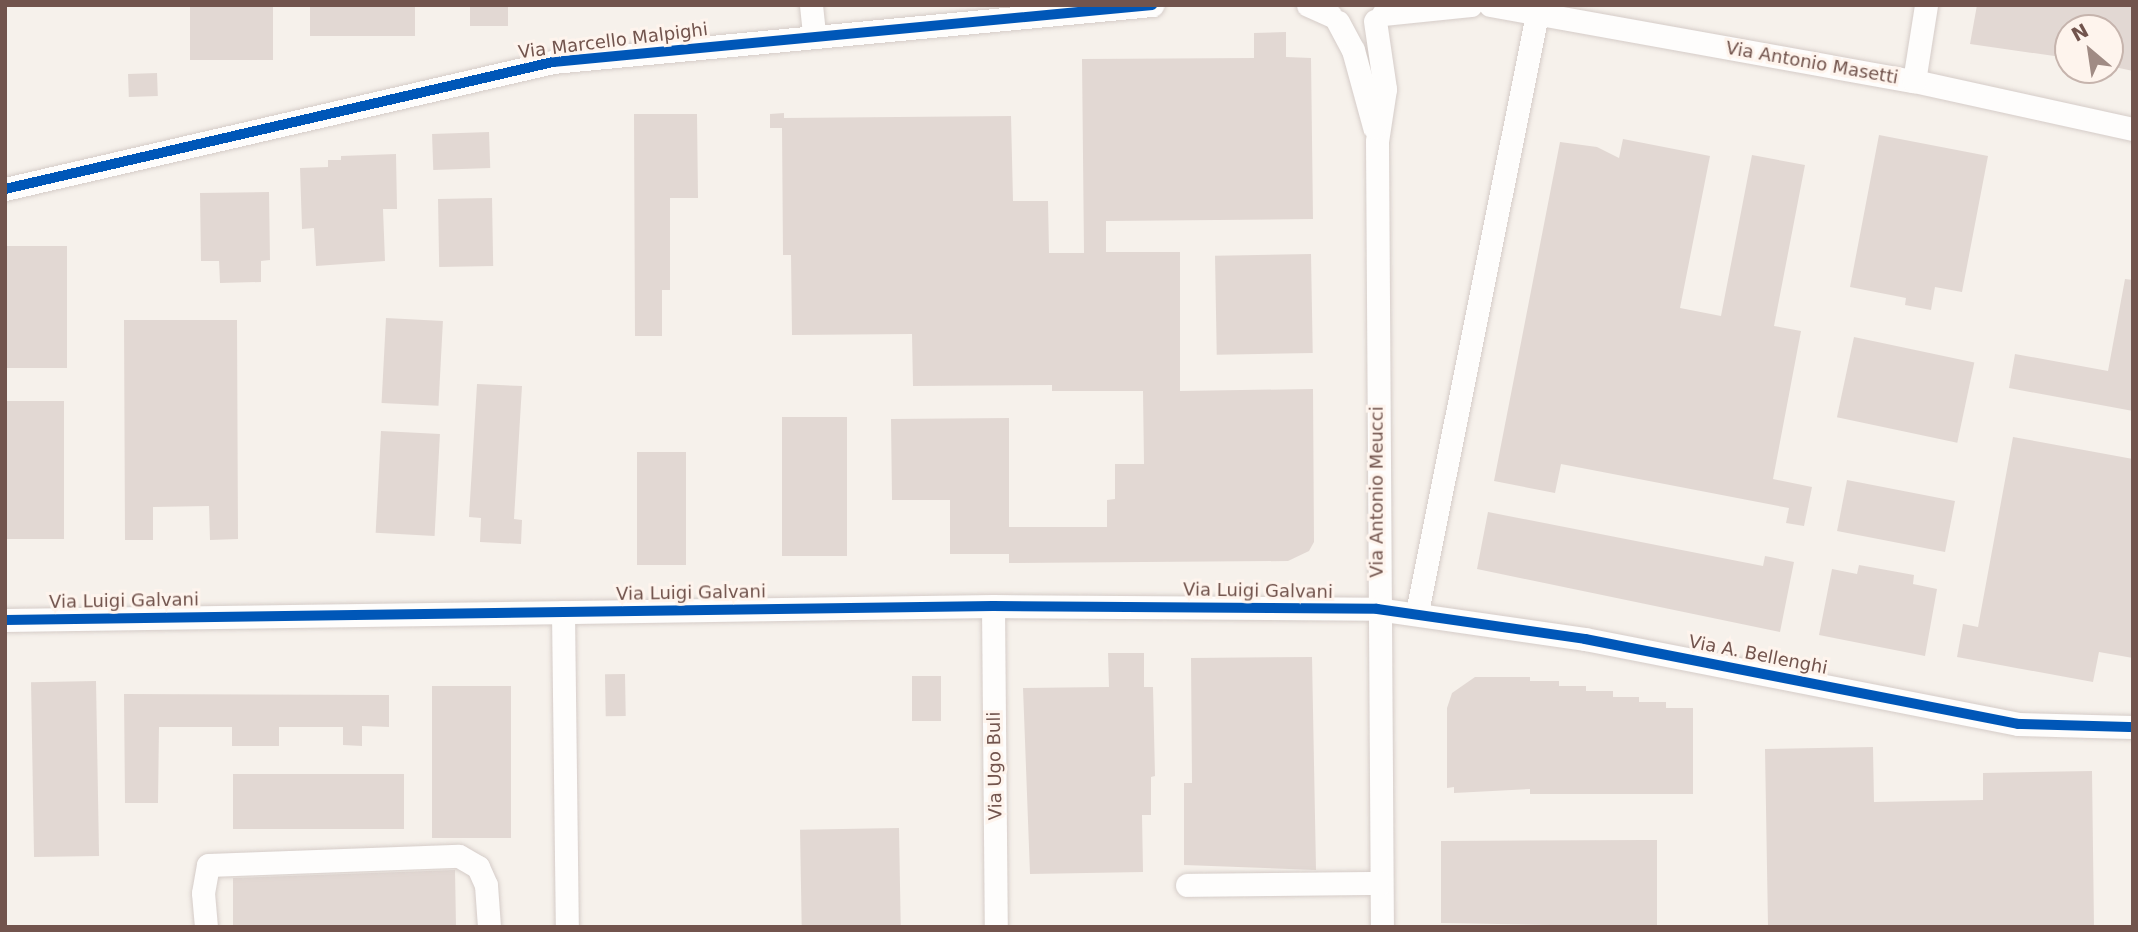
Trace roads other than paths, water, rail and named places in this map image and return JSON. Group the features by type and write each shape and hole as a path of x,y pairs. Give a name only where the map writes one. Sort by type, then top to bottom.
{"street":[{"path":"811,5 814,36"},
{"name":"Via Marcello Malpighi","path":"5,189 553,62 1152,5"},
{"path":"1308,5 1354,27 1382,14 1471,5"},
{"name":"Via Antonio Masetti","path":"1490,5 1914,81 2133,129"},
{"path":"1914,81 1926,5"},
{"name":"Via Antonio Meucci","path":"1330,14 1353,51 1377,141"},
{"name":"Via Antonio Meucci","path":"1382,14 1385,89 1377,141 1377,609 1382,927"},
{"path":"1417,612 1538,14"},
{"name":"Via Luigi Galvani","path":"5,620 993,606 1377,609"},
{"name":"Via Ugo Buli","path":"993,606 996,927"},
{"name":"Via A. Bellenghi","path":"1377,609 1417,612 1585,639 2018,724 2133,727"},
{"path":"563,612 567,927"},
{"path":"206,927 203,893 208,865 459,856 478,867 486,885 489,927"},
{"path":"1187,886 1381,883"}]}
